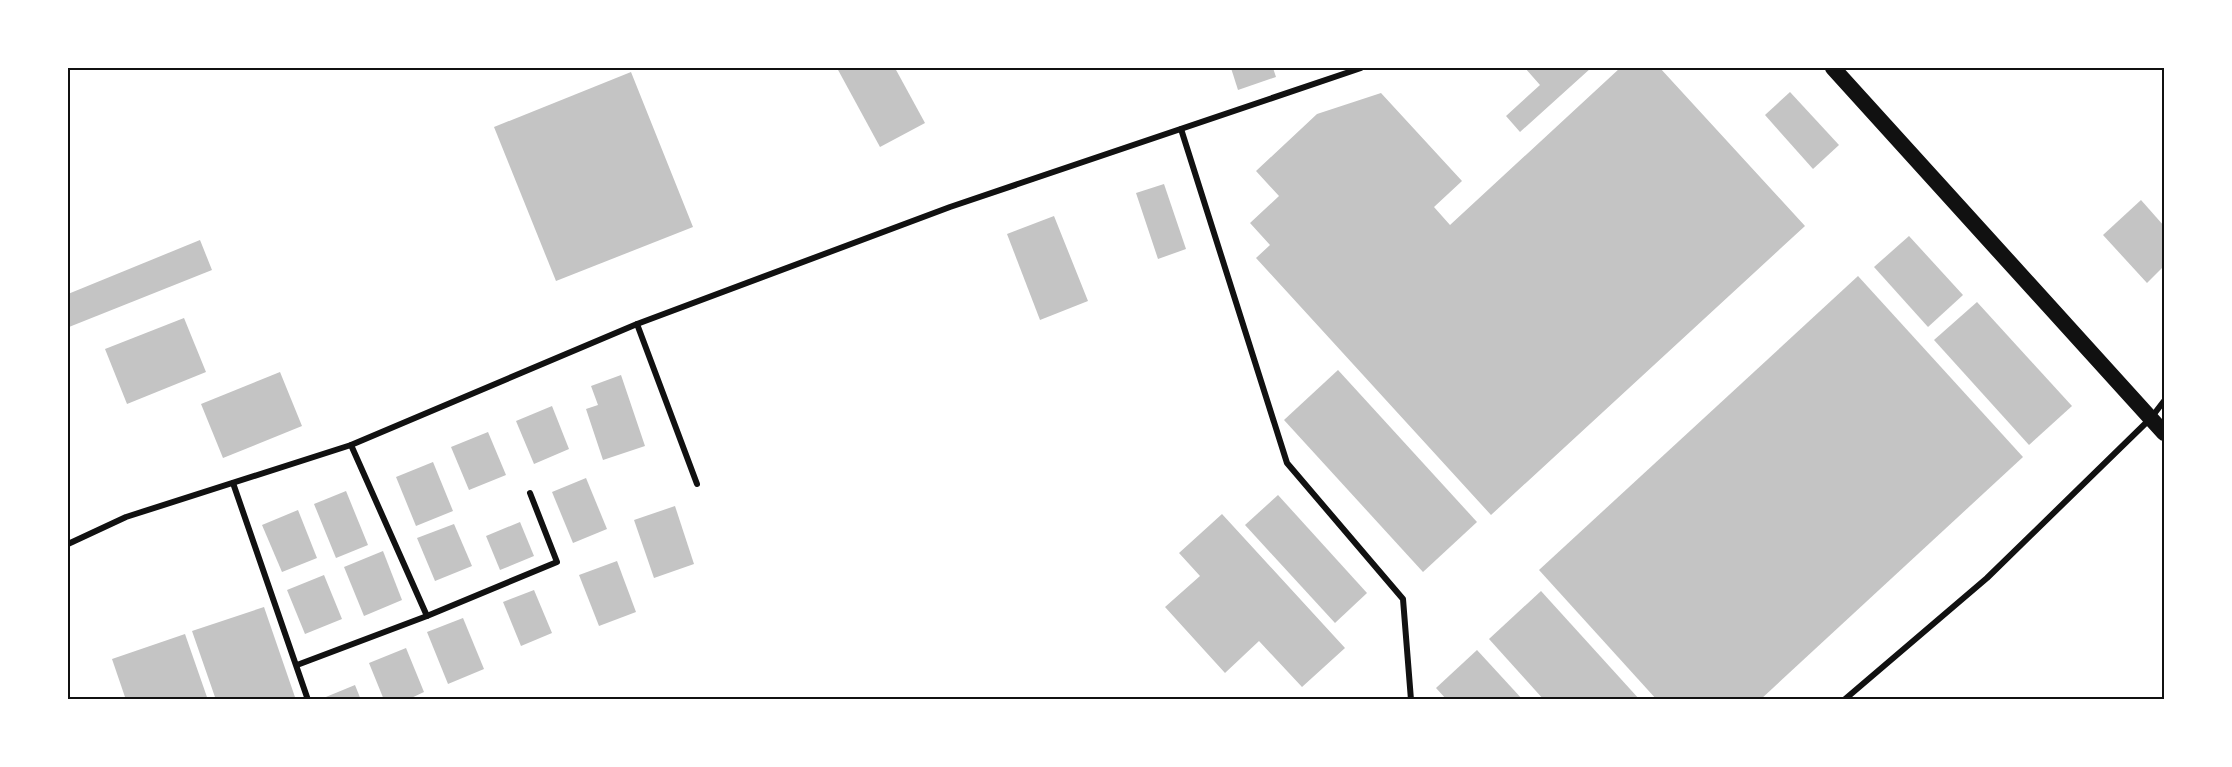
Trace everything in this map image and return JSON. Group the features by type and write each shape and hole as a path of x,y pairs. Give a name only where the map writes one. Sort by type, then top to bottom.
{"highway":[{"path":"1833,68 2164,433"}],"street":[{"path":"68,544 126,517 351,445 637,324 950,207 1361,68"},
{"path":"1180,129 1287,463 1403,599 1411,699"},
{"path":"637,324 697,484"},
{"path":"1844,699 1987,578 2151,418 2164,401"},
{"path":"351,445 427,616"},
{"path":"233,483 308,699"},
{"path":"297,665 427,616 556,562 530,493"}],"building":[{"path":"837,68 895,68 925,123 880,147"},
{"path":"1231,68 1273,68 1276,77 1238,90"},
{"path":"1525,68 1591,68 1520,132 1506,116 1540,85"},
{"path":"1620,68 1660,68 1805,226 1491,515 1256,258 1270,245 1250,223 1279,196 1256,171 1317,114 1381,93 1462,181 1434,207 1450,225"},
{"path":"631,72 693,227 556,281 494,127"},
{"path":"1790,92 1839,145 1813,169 1765,115"},
{"path":"1164,184 1186,249 1158,259 1136,193"},
{"path":"2141,200 2164,226 2164,266 2147,283 2103,235"},
{"path":"1054,216 1088,301 1040,320 1007,234"},
{"path":"1909,236 1963,295 1928,327 1874,267"},
{"path":"200,240 212,270 69,327 68,294"},
{"path":"1858,276 2023,457 1760,700 1657,700 1539,570"},
{"path":"1977,302 2072,406 2029,445 1934,340"},
{"path":"184,318 206,372 127,404 105,349"},
{"path":"1338,370 1477,522 1423,572 1284,420"},
{"path":"280,372 302,426 223,458 201,404"},
{"path":"621,375 645,446 603,460 586,409 598,405 591,386"},
{"path":"552,406 569,449 534,464 516,421"},
{"path":"488,432 506,475 469,490 451,447"},
{"path":"433,462 453,511 416,526 396,477"},
{"path":"586,478 607,529 573,543 552,492"},
{"path":"346,491 368,545 336,558 314,504"},
{"path":"1278,495 1367,593 1335,623 1245,525"},
{"path":"675,506 694,564 654,578 634,520"},
{"path":"298,510 317,558 282,572 262,525"},
{"path":"1222,514 1345,648 1302,687 1259,641 1225,673 1165,607 1200,576 1179,553"},
{"path":"520,522 534,556 500,570 486,536"},
{"path":"454,524 472,566 435,581 417,538"},
{"path":"383,551 402,600 364,616 344,567"},
{"path":"617,561 636,612 599,626 579,575"},
{"path":"324,575 342,619 305,634 287,590"},
{"path":"534,590 552,633 521,646 503,602"},
{"path":"1541,591 1640,700 1544,700 1489,639"},
{"path":"264,607 296,700 216,700 192,631"},
{"path":"463,618 484,669 448,684 427,632"},
{"path":"185,634 208,700 126,700 112,659"},
{"path":"406,648 424,692 407,700 384,700 369,663"},
{"path":"1477,650 1523,700 1447,700 1436,688"},
{"path":"355,685 361,700 321,700 321,699"}]}
